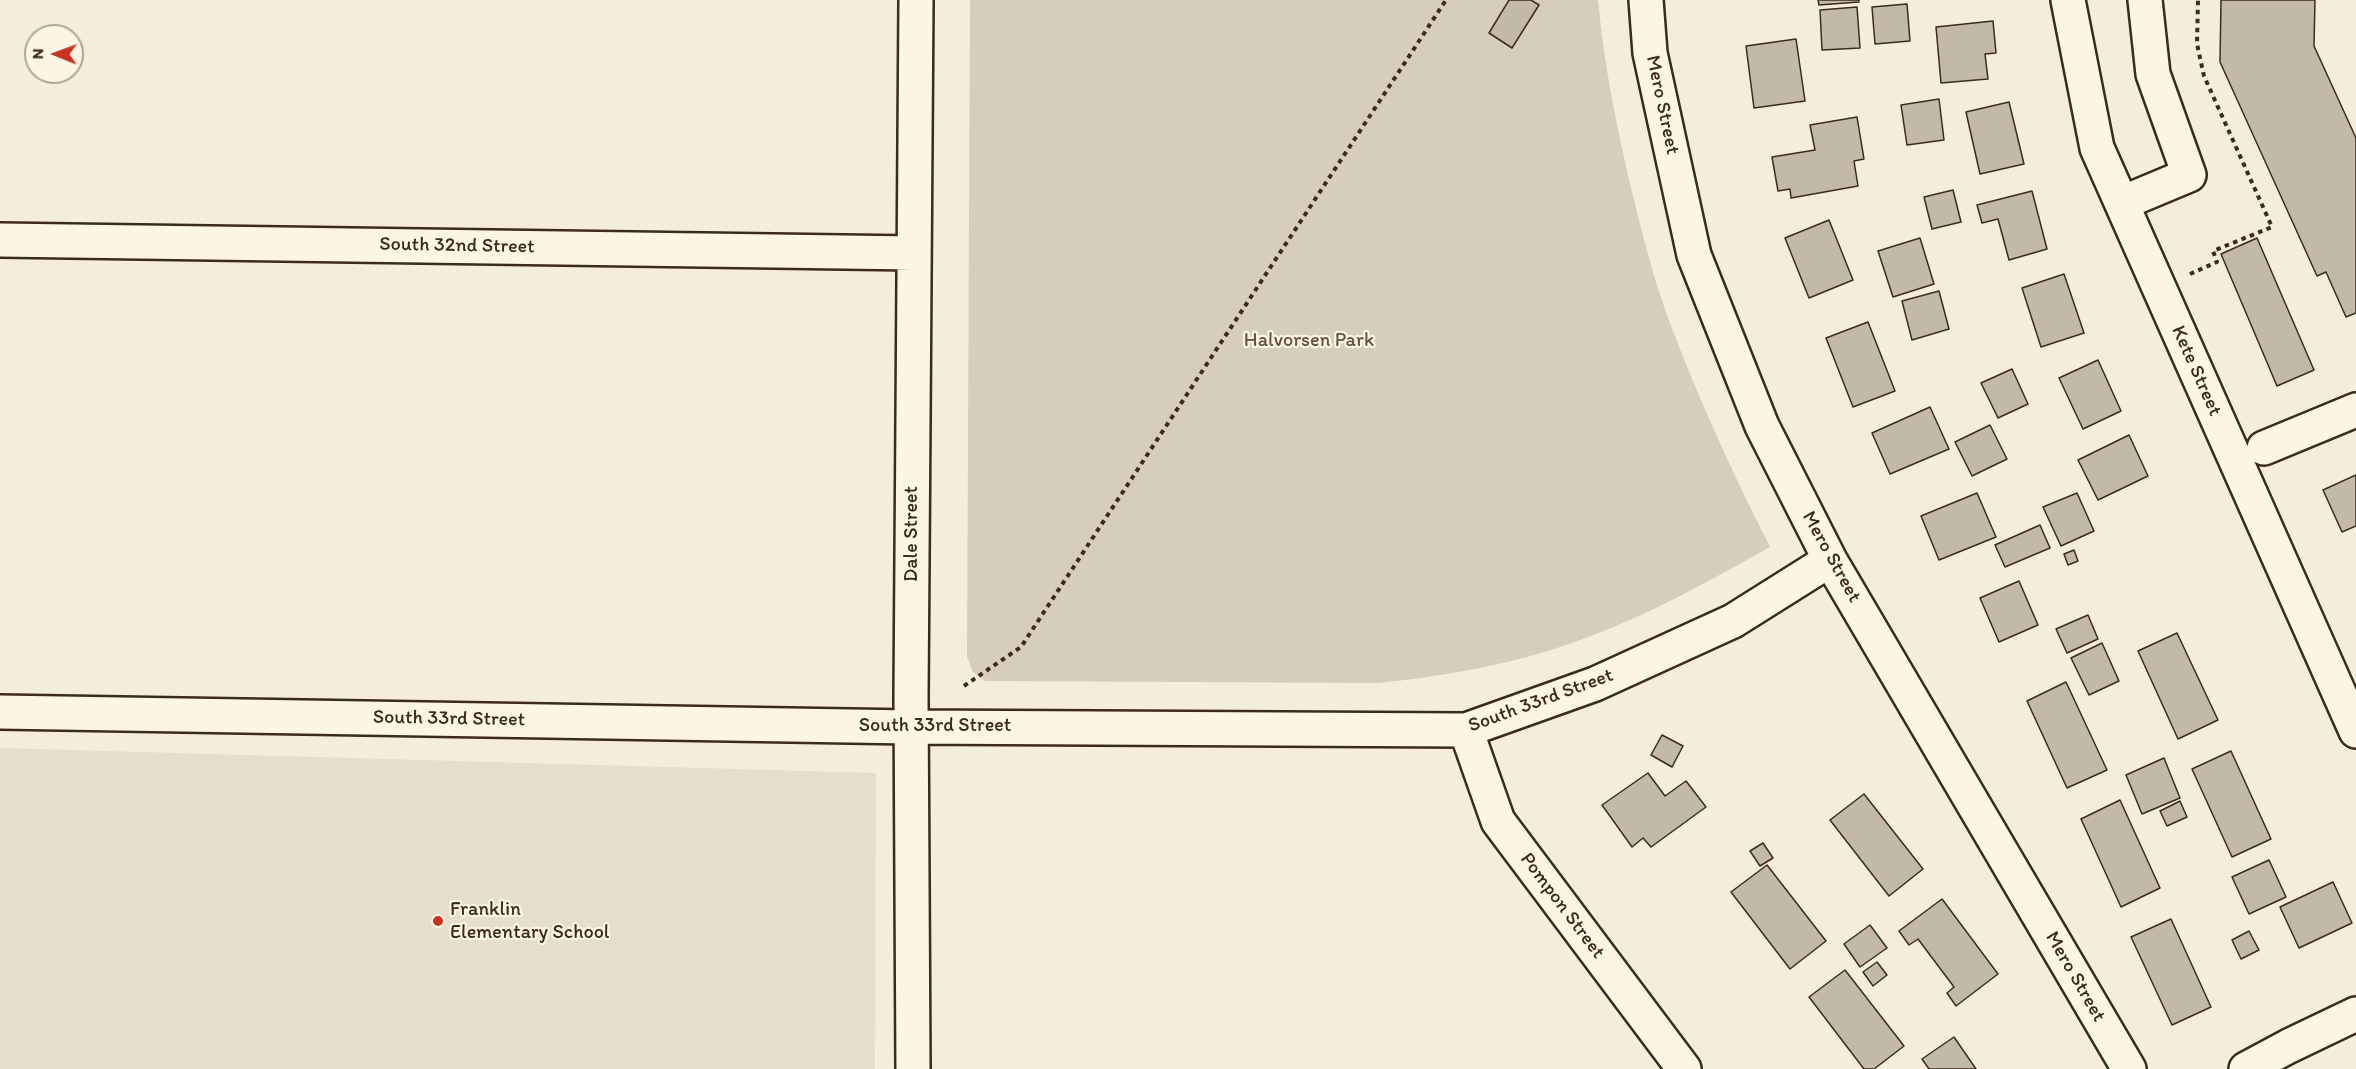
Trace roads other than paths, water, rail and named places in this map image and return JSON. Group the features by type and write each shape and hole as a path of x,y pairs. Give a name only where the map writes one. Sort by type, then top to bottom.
{"street":[{"name":"Dale Street","path":"913,1069 911,727 916,0"},
{"name":"Mero Street","path":"1646,0 1650,53 1694,255 1761,426 1830,560 2129,1069"},
{"name":"Kete Street","path":"2068,0 2097,148 2356,731"},
{"path":"2122,203 2189,175 2153,74 2145,0"},
{"name":"South 32nd Street","path":"0,240 914,253"},
{"path":"2264,448 2356,410"},
{"name":"South 33rd Street","path":"0,712 911,727 1466,730 1595,684 1733,621 1830,560"},
{"name":"Pompon Street","path":"1466,730 1498,821 1684,1069"},
{"path":"2246,1069 2356,1014"}],"place":[{"name":"Franklin Elementary School","path":"438,921"}],"park label":[{"name":"Halvorsen Park","path":"1309,341"}]}
